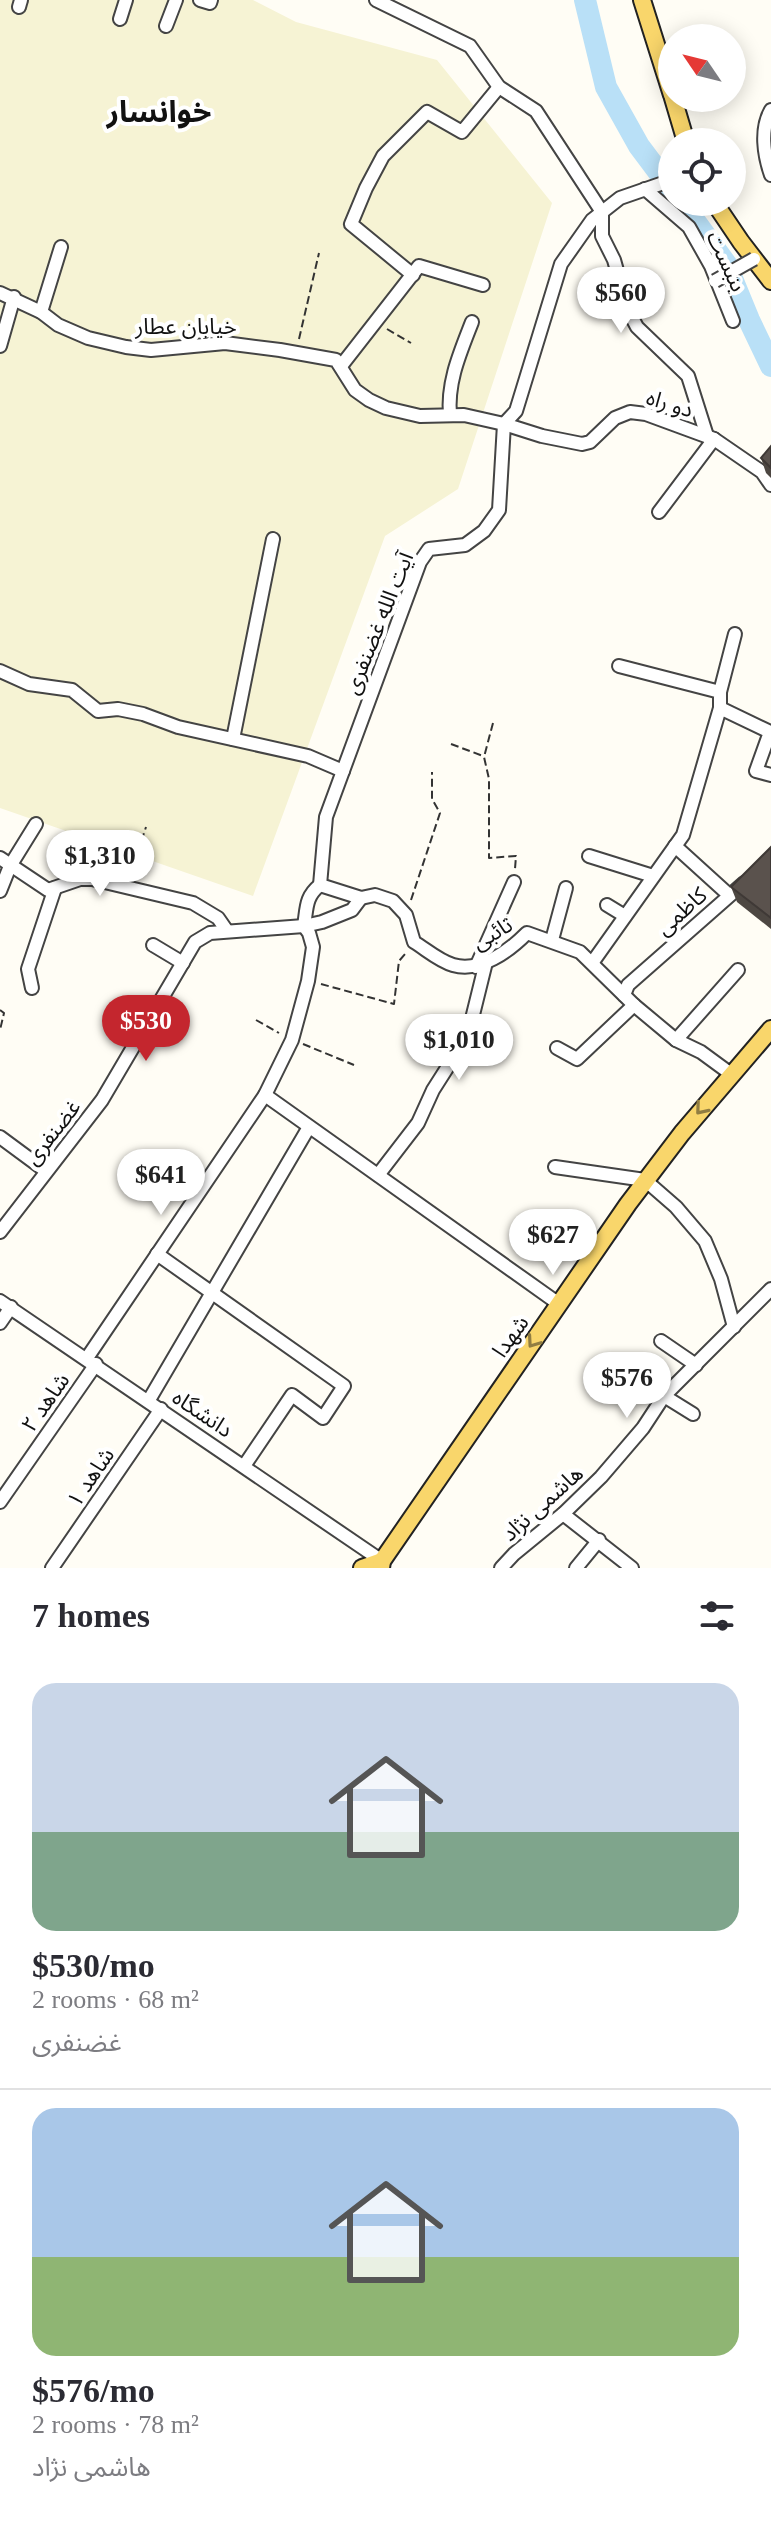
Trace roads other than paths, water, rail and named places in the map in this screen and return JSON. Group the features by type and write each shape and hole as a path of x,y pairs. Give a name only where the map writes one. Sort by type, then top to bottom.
{"main road":[{"path":"642,0 658,52"},
{"path":"724,216 771,281"},
{"name":"شهدا","path":"385,1566 645,1180 771,1029"},
{"path":"362,1568 385,1566"}],"street":[{"path":"120,19 126,0"},
{"path":"166,26 176,0"},
{"path":"200,0 210,3 211,0"},
{"path":"376,0 470,46 499,87 536,111 602,212 602,236 614,260 628,310 637,327 688,376 710,438 659,512"},
{"path":"395,0 414,20"},
{"path":"413,275 351,224 366,188 383,156 427,112 462,132 499,87"},
{"path":"771,110 766,120 765,138 766,161 771,175"},
{"name":"آیت الله غضنفری","path":"304,926 306,902 320,880 326,817 420,562 429,549 465,545 484,531 499,510 504,424 516,411 561,264 592,220 620,198 658,185"},
{"name":"بنبست","path":"645,189 689,227 711,266 733,321"},
{"path":"41,312 61,247"},
{"path":"715,281 754,259"},
{"path":"483,285 419,266 341,366 355,390 386,408 420,416 464,415 504,424"},
{"name":"خیابان عطار","path":"0,293 14,297 58,325 88,338 126,347 151,350 225,343 296,352 336,360 341,366"},
{"path":"0,346 14,297"},
{"path":"450,415 449,398 454,368 472,322"},
{"name":"دو راه","path":"504,424 582,444 590,442 615,418 630,412 646,414 710,438 766,467 771,485"},
{"path":"233,739 273,539"},
{"path":"592,963 683,835 720,708 720,692 735,634"},
{"path":"619,666 720,692"},
{"path":"0,671 29,684 72,690 98,711 118,709 143,714 178,727 308,756 343,771"},
{"path":"720,708 770,732 756,771 771,775"},
{"path":"0,891 5,862 36,824"},
{"path":"675,846 729,895"},
{"path":"589,856 653,876"},
{"path":"5,862 48,890 80,879 109,882 193,903 218,918 227,931"},
{"name":"کاظمی","path":"557,1048 577,1059 629,1000 628,985 750,878"},
{"path":"320,880 361,898"},
{"path":"378,1175 418,1123 433,1090 468,1035 481,964 514,882"},
{"path":"32,988 28,969 55,888"},
{"path":"566,888 552,940 580,952 676,1040 701,1052 731,1074"},
{"name":"تائبی","path":"361,898 375,895 393,901 406,915 414,942 452,965 481,964 518,942 527,933 552,940"},
{"name":"غضنفری","path":"0,1232 102,1100 195,942 210,933 304,926 352,910 361,898"},
{"path":"607,905 625,916"},
{"name":"شاهد ۲","path":"0,1502 157,1254 265,1095 292,1040 308,981 313,947 304,926"},
{"path":"153,945 183,963"},
{"path":"676,1040 738,970"},
{"path":"265,1095 559,1304"},
{"path":"149,1400 309,1127"},
{"path":"0,1138 46,1171"},
{"path":"555,1167 645,1180 676,1207 705,1241 721,1279 734,1327"},
{"path":"157,1254 344,1386 323,1418 292,1395 244,1466"},
{"name":"هاشمی نژاد","path":"501,1568 601,1477 643,1428 664,1396 771,1289"},
{"path":"0,1323 6,1304"},
{"name":"دانشگاه","path":"6,1304 385,1566"},
{"path":"661,1341 696,1365"},
{"path":"664,1396 693,1414"},
{"name":"شاهد ۱","path":"52,1568 161,1409"},
{"path":"563,1514 632,1568"},
{"path":"576,1568 599,1540"}],"waterway":[{"path":"585,0 606,87 639,146 658,171"},
{"path":"691,216 726,264 771,366"}],"district":[{"name":"خوانسار","path":"159,112"}]}
